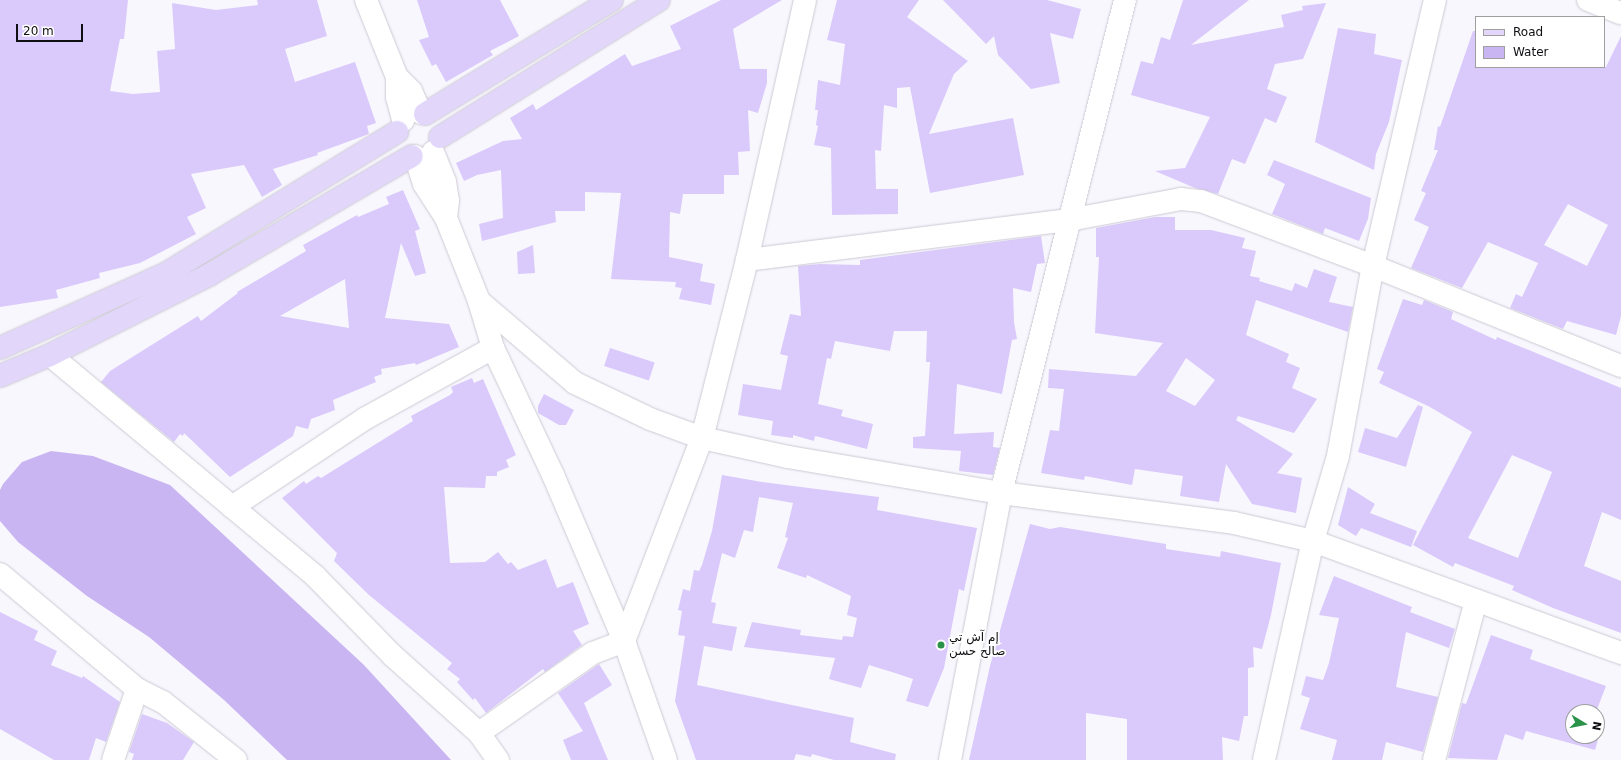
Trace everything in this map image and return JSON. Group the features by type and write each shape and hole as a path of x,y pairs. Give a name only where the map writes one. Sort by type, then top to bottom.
{"main road":[{"path":"0,348 167,273 411,120 612,0"},
{"path":"0,376 50,355 209,275 425,150 660,0"},
{"path":"411,120 402,148 425,150"},
{"path":"411,120 436,121 425,150"}],"street":[{"path":"366,0 397,77 411,91 411,120"},
{"path":"479,733 593,653 624,641 702,438 747,260 805,0"},
{"path":"950,760 1001,493 1125,0"},
{"path":"1264,760 1313,541 1338,456 1373,266 1435,0"},
{"path":"1588,0 1621,13"},
{"path":"425,150 424,184 446,218 479,300 493,348 553,475 624,641 666,760"},
{"path":"747,260 1070,220 1181,199 1201,201 1373,266 1621,366"},
{"path":"479,300 575,383 650,419 702,438 788,457 1001,493 1234,523 1313,541 1621,653"},
{"path":"232,507 366,418 493,348"},
{"path":"50,355 315,576 392,655 479,733 498,760"},
{"path":"0,574 137,689 163,702 236,760"},
{"path":"1434,760 1476,600"},
{"path":"113,760 137,689"}],"water":[{"path":"51,451 93,456 170,485 364,665 451,760 287,760 224,700 149,637 87,596 18,542 0,521 0,490 3,484 22,462"}],"building":[{"path":"0,0 128,0 124,39 120,39 110,91 133,94 160,92 157,51 175,49 172,3 216,10 258,5 257,0 317,0 327,36 285,49 295,82 355,62 376,123 367,126 369,134 317,153 318,155 273,169 282,185 262,197 244,165 191,174 206,208 187,217 196,234 140,263 99,273 100,278 56,290 58,298 0,307"},
{"path":"417,0 500,0 519,36 490,51 493,55 446,82 436,64 432,66 419,40 429,37"},
{"path":"721,0 782,0 733,29 740,69 767,69 767,83 758,113 748,110 750,151 738,152 739,175 724,175 724,194 683,194 680,214 670,212 669,257 703,264 700,281 715,284 711,305 679,299 682,288 675,287 676,282 611,279 621,193 585,192 585,211 555,211 556,222 482,241 479,224 503,218 501,170 477,175 464,181 456,163 503,141 522,139 510,118 533,104 536,110 625,54 632,66 681,49 670,26"},
{"path":"837,0 919,0 907,17 968,61 954,74 929,134 1013,118 1024,175 930,193 910,87 897,88 897,108 884,105 881,151 875,150 876,189 898,189 898,214 832,215 831,148 814,145 818,126 816,125 818,110 815,110 818,80 840,85 845,44 827,40"},
{"path":"943,0 1047,0 1081,9 1073,39 1050,33 1060,83 1031,89 998,55 994,36 986,44"},
{"path":"1183,0 1249,0 1191,45 1284,27 1281,15 1303,10 1302,6 1326,3 1303,59 1275,64 1267,89 1287,97 1276,123 1265,118 1245,164 1232,159 1218,194 1195,188 1155,171 1185,168 1210,117 1131,95 1141,61 1153,64 1161,37 1170,40"},
{"path":"1338,28 1376,34 1374,54 1402,60 1389,122 1376,154 1374,170 1315,142"},
{"path":"1473,31 1475,31 1475,68 1605,68 1621,36 1621,316 1616,335 1567,321 1563,329 1510,308 1516,294 1522,297 1538,263 1488,242 1462,288 1411,268 1429,227 1414,220 1426,193 1421,191 1438,150 1434,150 1438,126 1440,127","holes":["1568,204 1608,225 1587,266 1544,245"]},
{"path":"1274,160 1371,198 1368,219 1359,241 1325,228 1323,234 1272,214 1285,184 1267,175"},
{"path":"403,190 420,229 415,231 426,273 415,276 401,243 385,318 449,324 459,347 416,365 415,363 381,369 382,374 374,377 376,382 333,400 335,410 311,419 308,429 296,426 293,436 230,477 184,433 183,436 180,434 174,442 101,382 110,371 198,316 201,321 238,293 237,292 306,251 303,245 357,215 358,217 389,204 386,197","holes":["345,279 349,328 280,316"]},
{"path":"1155,217 1175,217 1175,230 1211,230 1245,238 1242,248 1256,251 1250,276 1260,278 1259,281 1292,291 1295,283 1307,288 1314,269 1337,277 1329,302 1353,307 1348,332 1256,300 1246,335 1289,354 1286,362 1300,368 1292,388 1317,399 1294,433 1238,416 1236,420 1293,454 1277,473 1302,478 1296,513 1252,504 1226,464 1219,502 1180,496 1183,476 1135,469 1132,485 1085,476 1084,480 1041,473 1050,430 1059,431 1064,389 1048,388 1049,369 1136,376 1163,343 1095,333 1099,257 1096,257 1096,228","holes":["1186,358 1215,380 1195,406 1166,391"]},
{"path":"1041,236 1045,263 1037,264 1031,292 1013,288 1014,322 1017,339 1012,340 1002,394 957,384 954,434 994,432 993,447 1000,448 993,475 959,471 961,451 913,448 913,437 925,436 930,362 926,362 927,331 894,331 890,351 835,341 831,359 827,358 818,404 843,410 841,416 873,424 867,449 815,436 814,441 793,435 793,438 771,435 773,421 738,415 743,384 781,390 788,356 780,354 790,314 801,316 798,266 820,264 860,265 860,260"},
{"path":"533,245 535,273 518,274 517,252"},
{"path":"1403,299 1422,305 1424,300 1453,312 1451,319 1496,340 1497,337 1621,388 1621,520 1602,512 1584,566 1621,581 1621,633 1553,608 1512,590 1514,586 1455,563 1453,567 1413,545 1472,432 1430,407 1379,383 1384,372 1377,369","holes":["1512,455 1552,472 1518,558 1468,538"]},
{"path":"610,348 655,363 649,381 604,366"},
{"path":"472,378 474,383 483,379 516,455 506,460 509,467 497,472 497,476 486,476 485,488 444,487 450,563 485,562 498,552 508,564 511,562 518,570 546,559 557,588 573,582 589,624 573,631 582,645 545,672 543,669 486,713 475,698 473,700 457,682 460,679 447,669 452,663 369,595 334,561 337,553 282,498 304,481 306,484 318,476 321,478 413,421 411,416 450,395 453,392 451,387"},
{"path":"544,394 574,410 566,425 559,425 538,413 538,406"},
{"path":"1418,405 1423,407 1406,467 1358,452 1365,428 1397,438"},
{"path":"722,475 762,482 879,497 877,510 977,528 964,591 959,589 944,668 928,707 906,701 913,679 895,673 869,665 861,688 829,679 835,658 744,647 752,622 801,630 800,635 842,640 843,636 853,637 857,618 847,615 851,596 807,575 806,578 777,568 788,538 785,537 793,503 759,497 753,532 744,530 735,558 722,553 711,602 716,603 712,623 737,627 732,651 704,646 697,685 854,718 850,742 896,754 895,760 834,760 812,754 811,757 796,754 794,760 696,760 675,701 685,636 678,635 682,611 678,610 683,589 690,591 694,570 699,571 702,565 712,531"},
{"path":"1348,487 1375,504 1370,513 1417,531 1411,547 1361,528 1356,536 1338,525"},
{"path":"1030,524 1050,529 1060,527 1166,544 1166,549 1220,557 1221,551 1281,563 1271,615 1262,649 1253,647 1254,667 1248,668 1248,716 1244,716 1239,741 1222,737 1223,760 1127,760 1127,719 1086,713 1086,760 969,760 990,666"},
{"path":"1334,576 1412,607 1410,612 1455,629 1449,648 1406,632 1396,687 1438,697 1423,752 1386,742 1382,760 1332,760 1337,740 1300,729 1310,698 1301,695 1306,676 1323,680 1329,663 1339,618 1319,615"},
{"path":"0,612 38,631 34,640 57,651 51,665 82,678 83,676 120,702 106,742 96,738 89,760 54,760 0,729"},
{"path":"1491,635 1533,650 1530,659 1606,686 1599,704 1565,704 1565,742 1526,731 1523,740 1505,734 1497,760 1448,758 1462,703 1466,704"},
{"path":"599,664 612,685 584,703 608,760 571,760 563,740 583,731 558,693"},
{"path":"142,714 167,723 194,742 183,760 132,760 134,754 129,752"},
{"path":"1573,744 1597,744 1595,750"}],"place":[{"name":"إم آش تي صالح حسن","path":"941,645"}]}
